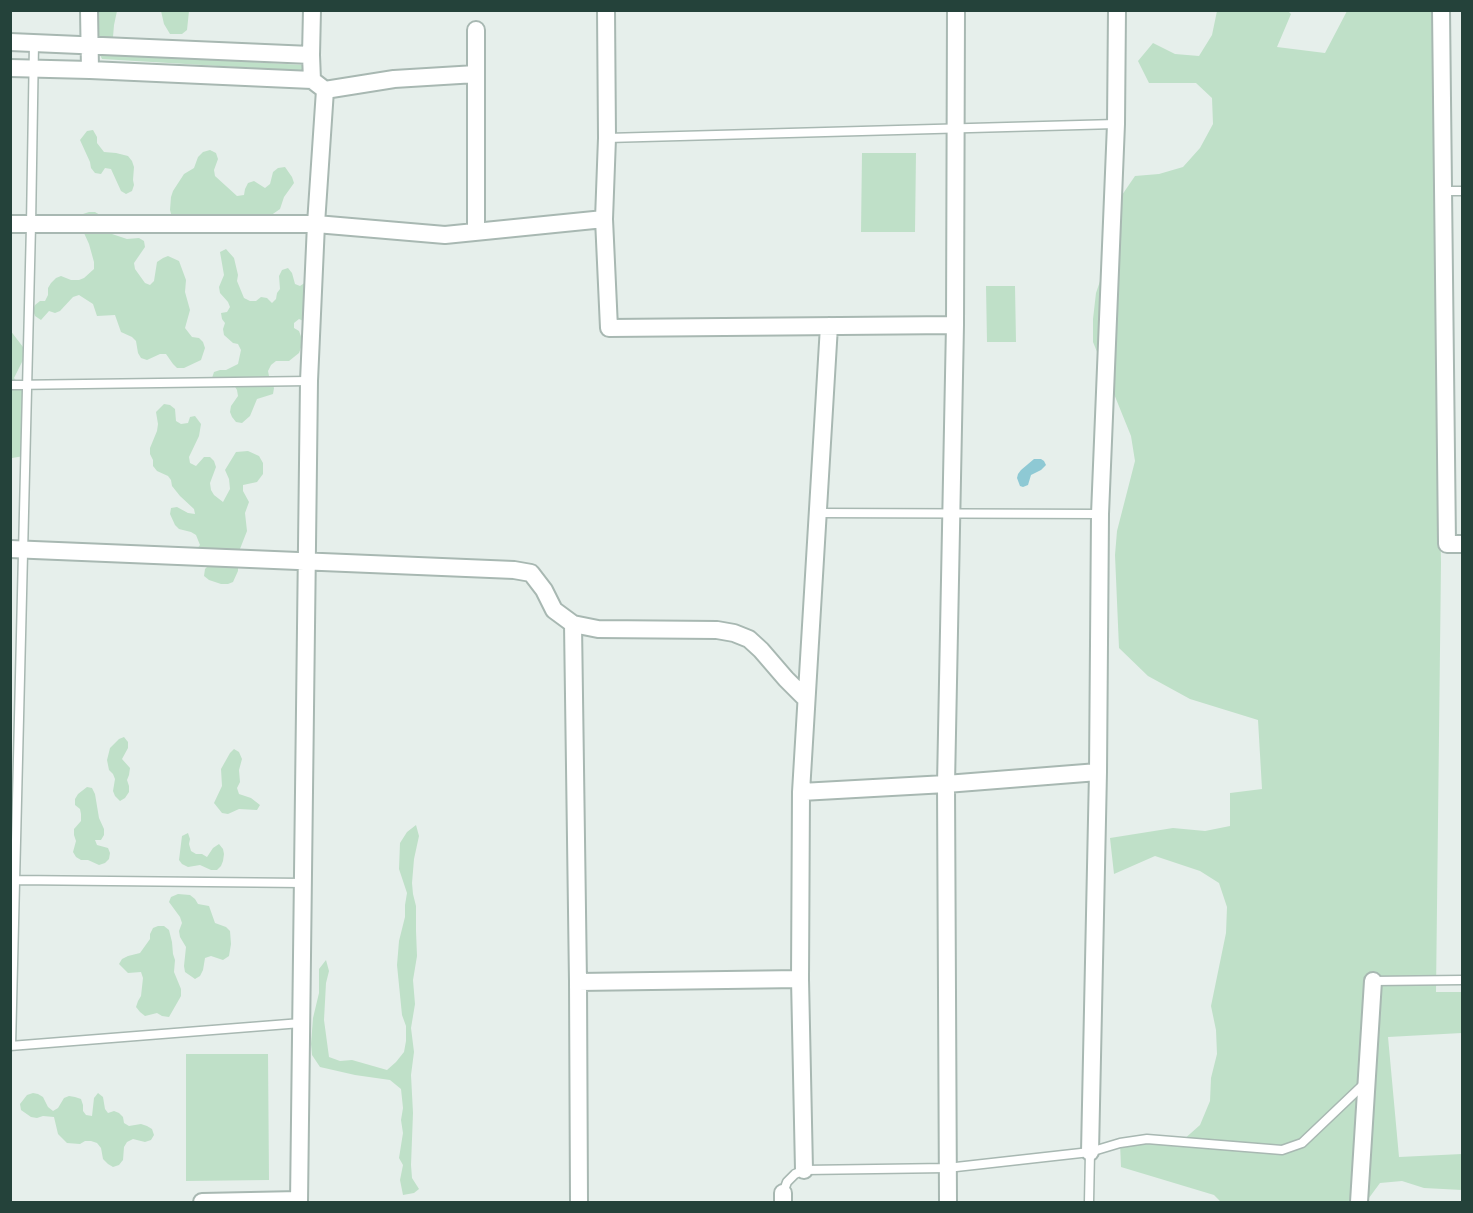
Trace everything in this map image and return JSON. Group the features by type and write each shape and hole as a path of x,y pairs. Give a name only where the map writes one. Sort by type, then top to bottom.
{"street":[{"path":"89,10 90,70"},
{"path":"202,1203 299,1201 309,381 319,85 311,55 312,10"},
{"path":"606,10 607,138 604,219 609,328 955,325"},
{"path":"948,1203 946,784 955,325 956,10"},
{"path":"1090,1152 1098,772 1100,514 1116,124 1117,10"},
{"path":"1441,10 1447,544 1462,544"},
{"path":"476,30 477,231"},
{"path":"10,42 311,55"},
{"path":"10,68 90,70 319,85 476,74"},
{"path":"10,224 316,224 445,235 604,219"},
{"path":"804,1170 800,979 801,792 829,326"},
{"path":"17,549 531,573 544,590 554,610 573,624 598,629 717,630 749,639 806,699"},
{"path":"573,624 579,1203"},
{"path":"801,792 1098,772"},
{"path":"578,982 800,979"},
{"path":"1359,1203 1373,981"}],"lane":[{"path":"34,43 26,384 17,549 15,880 11,1046 301,1023"},
{"path":"607,138 1116,124"},
{"path":"1443,190 1462,191"},
{"path":"10,384 309,381"},
{"path":"818,513 1100,514"},
{"path":"15,880 303,883"},
{"path":"1373,981 1462,980"},
{"path":"783,1198 787,1182 795,1174 804,1170 947,1168 1090,1152 1120,1143 1147,1139 1282,1150 1302,1143 1367,1082"},
{"path":"1089,1203 1090,1152"}],"green space":[{"path":"97,11 117,11 111,43 100,41 95,29"},
{"path":"161,11 189,11 187,30 182,34 170,34 164,24"},
{"path":"1217,11 1288,11 1291,14 1277,47 1325,53 1347,11 1432,11 1441,563 1436,992 1462,992 1462,1033 1388,1037 1399,1157 1462,1154 1462,1190 1424,1188 1402,1181 1380,1183 1366,1202 1221,1202 1214,1195 1121,1167 1120,1143 1182,1141 1200,1125 1210,1101 1211,1078 1217,1054 1216,1030 1211,1006 1226,933 1227,907 1219,883 1200,871 1155,856 1114,874 1110,838 1173,828 1205,831 1230,826 1230,793 1262,789 1258,720 1190,699 1148,676 1119,648 1115,555 1117,531 1135,461 1131,436 1093,342 1096,293 1113,243 1122,195 1135,176 1159,174 1183,167 1200,148 1213,124 1212,98 1196,83 1149,83 1138,61 1153,43 1175,54 1199,56 1212,35"},
{"path":"102,53 303,65 305,69 303,71 102,59 100,55"},
{"path":"93,130 97,143 104,152 128,156 132,161 134,185 132,191 126,194 121,191 111,169 105,168 101,174 95,173 91,168 80,140 87,131"},
{"path":"210,150 216,153 218,159 214,170 215,176 237,196 244,195 248,183 254,181 265,188 270,184 273,172 285,167 294,183 284,197 280,209 270,216 250,215 244,218 173,221 170,210 173,191 184,174 194,168 198,157"},
{"path":"862,153 916,153 915,232 861,232"},
{"path":"89,212 100,215 106,232 127,239 139,238 144,241 145,247 134,263 135,269 145,283 150,285 154,281 157,262 163,258 168,256 179,261 186,280 185,292 190,310 185,328 192,337 199,338 203,342 205,348 201,360 184,368 177,368 166,354 160,354 147,360 141,358 136,341 121,332 115,315 97,316 93,304 79,295 73,297 60,311 55,313 49,311 41,320 35,316 33,310 35,305 40,301 45,301 48,288 56,278 61,276 79,280 94,269 89,244 77,223 79,217"},
{"path":"226,249 234,258 237,281 244,298 250,301 256,301 261,297 267,298 272,303 280,289 279,276 282,270 288,268 295,284 300,286 306,282 310,324 299,319 294,323 294,328 299,331 303,342 299,353 289,361 276,361 271,365 268,371 274,388 273,394 257,399 250,416 242,423 236,422 230,412 238,396 234,385 216,382 212,378 214,372 226,370 238,364 241,350 238,344 233,343 224,335 223,329 225,323 221,313 227,312 230,307 220,293 219,287 224,275 220,252"},
{"path":"986,286 1015,286 1016,342 987,342"},
{"path":"10,330 23,347 23,360 14,378 29,395 24,456 12,458"},
{"path":"164,404 175,409 176,421 181,424 188,423 190,417 195,416 201,424 199,436 189,457 190,463 196,466 204,457 210,457 214,461 216,467 210,483 211,490 223,502 230,489 225,470 236,452 248,451 259,456 263,463 263,474 257,482 243,485 243,491 249,502 245,513 247,531 238,554 238,571 233,582 228,584 209,580 204,576 205,569 209,565 196,550 200,545 196,535 179,529 170,514 171,508 177,507 195,514 194,509 172,486 168,476 157,471 153,466 150,448 157,431 156,412"},
{"path":"124,737 128,742 128,748 122,759 130,768 127,780 129,792 120,801 113,791 115,779 109,770 107,760 110,748"},
{"path":"234,749 239,752 242,759 239,770 240,782 237,788 239,794 251,798 260,805 257,810 239,809 228,814 222,813 214,803 222,786 221,769"},
{"path":"87,787 92,788 95,794 99,818 104,829 101,840 95,840 97,845 108,848 110,853 109,859 99,865 88,860 81,860 73,852 76,841 74,829 81,821 80,809 75,805 75,799"},
{"path":"416,825 419,836 412,883 416,906 417,956 413,980 415,1004 411,1028 414,1052 411,1075 413,1113 411,1165 412,1178 419,1189 414,1193 403,1195 400,1180 403,1165 399,1158 403,1133 401,1089 390,1080 320,1067 312,1055 311,1044 313,1018 319,993 319,969 326,960 329,971 324,1020 329,1057 340,1061 352,1060 387,1070 404,1052 406,1026 402,1015 397,965 407,893 399,869 400,843 407,832"},
{"path":"188,833 191,851 196,854 207,857 219,844 223,849 223,861 217,870 200,865 188,867 182,864 179,860 182,836"},
{"path":"178,894 190,895 198,904 209,906 215,923 230,931 229,956 223,960 211,956 205,958 203,970 195,979 185,972 186,947 179,931 182,923 169,902 171,897"},
{"path":"164,926 169,930 175,960 174,972 181,989 181,996 169,1017 157,1013 145,1016 140,1012 136,1007 141,996 143,978 141,972 128,973 119,964 122,959 140,953 150,939 153,928"},
{"path":"186,1054 268,1054 269,1180 186,1181"},
{"path":"33,1093 43,1097 53,1111 58,1108 64,1098 69,1096 81,1099 83,1111 86,1115 92,1116 94,1098 98,1093 103,1097 108,1113 114,1111 119,1113 124,1123 129,1126 141,1124 147,1126 152,1129 154,1135 151,1140 145,1142 133,1139 127,1142 124,1147 123,1160 119,1165 113,1167 103,1159 101,1148 97,1143 85,1141 80,1144 67,1143 58,1134 54,1117 31,1117 21,1110 20,1104 27,1095"}],"water":[{"path":"1034,459 1041,459 1046,465 1031,475 1028,485 1020,486 1018,474"}]}
